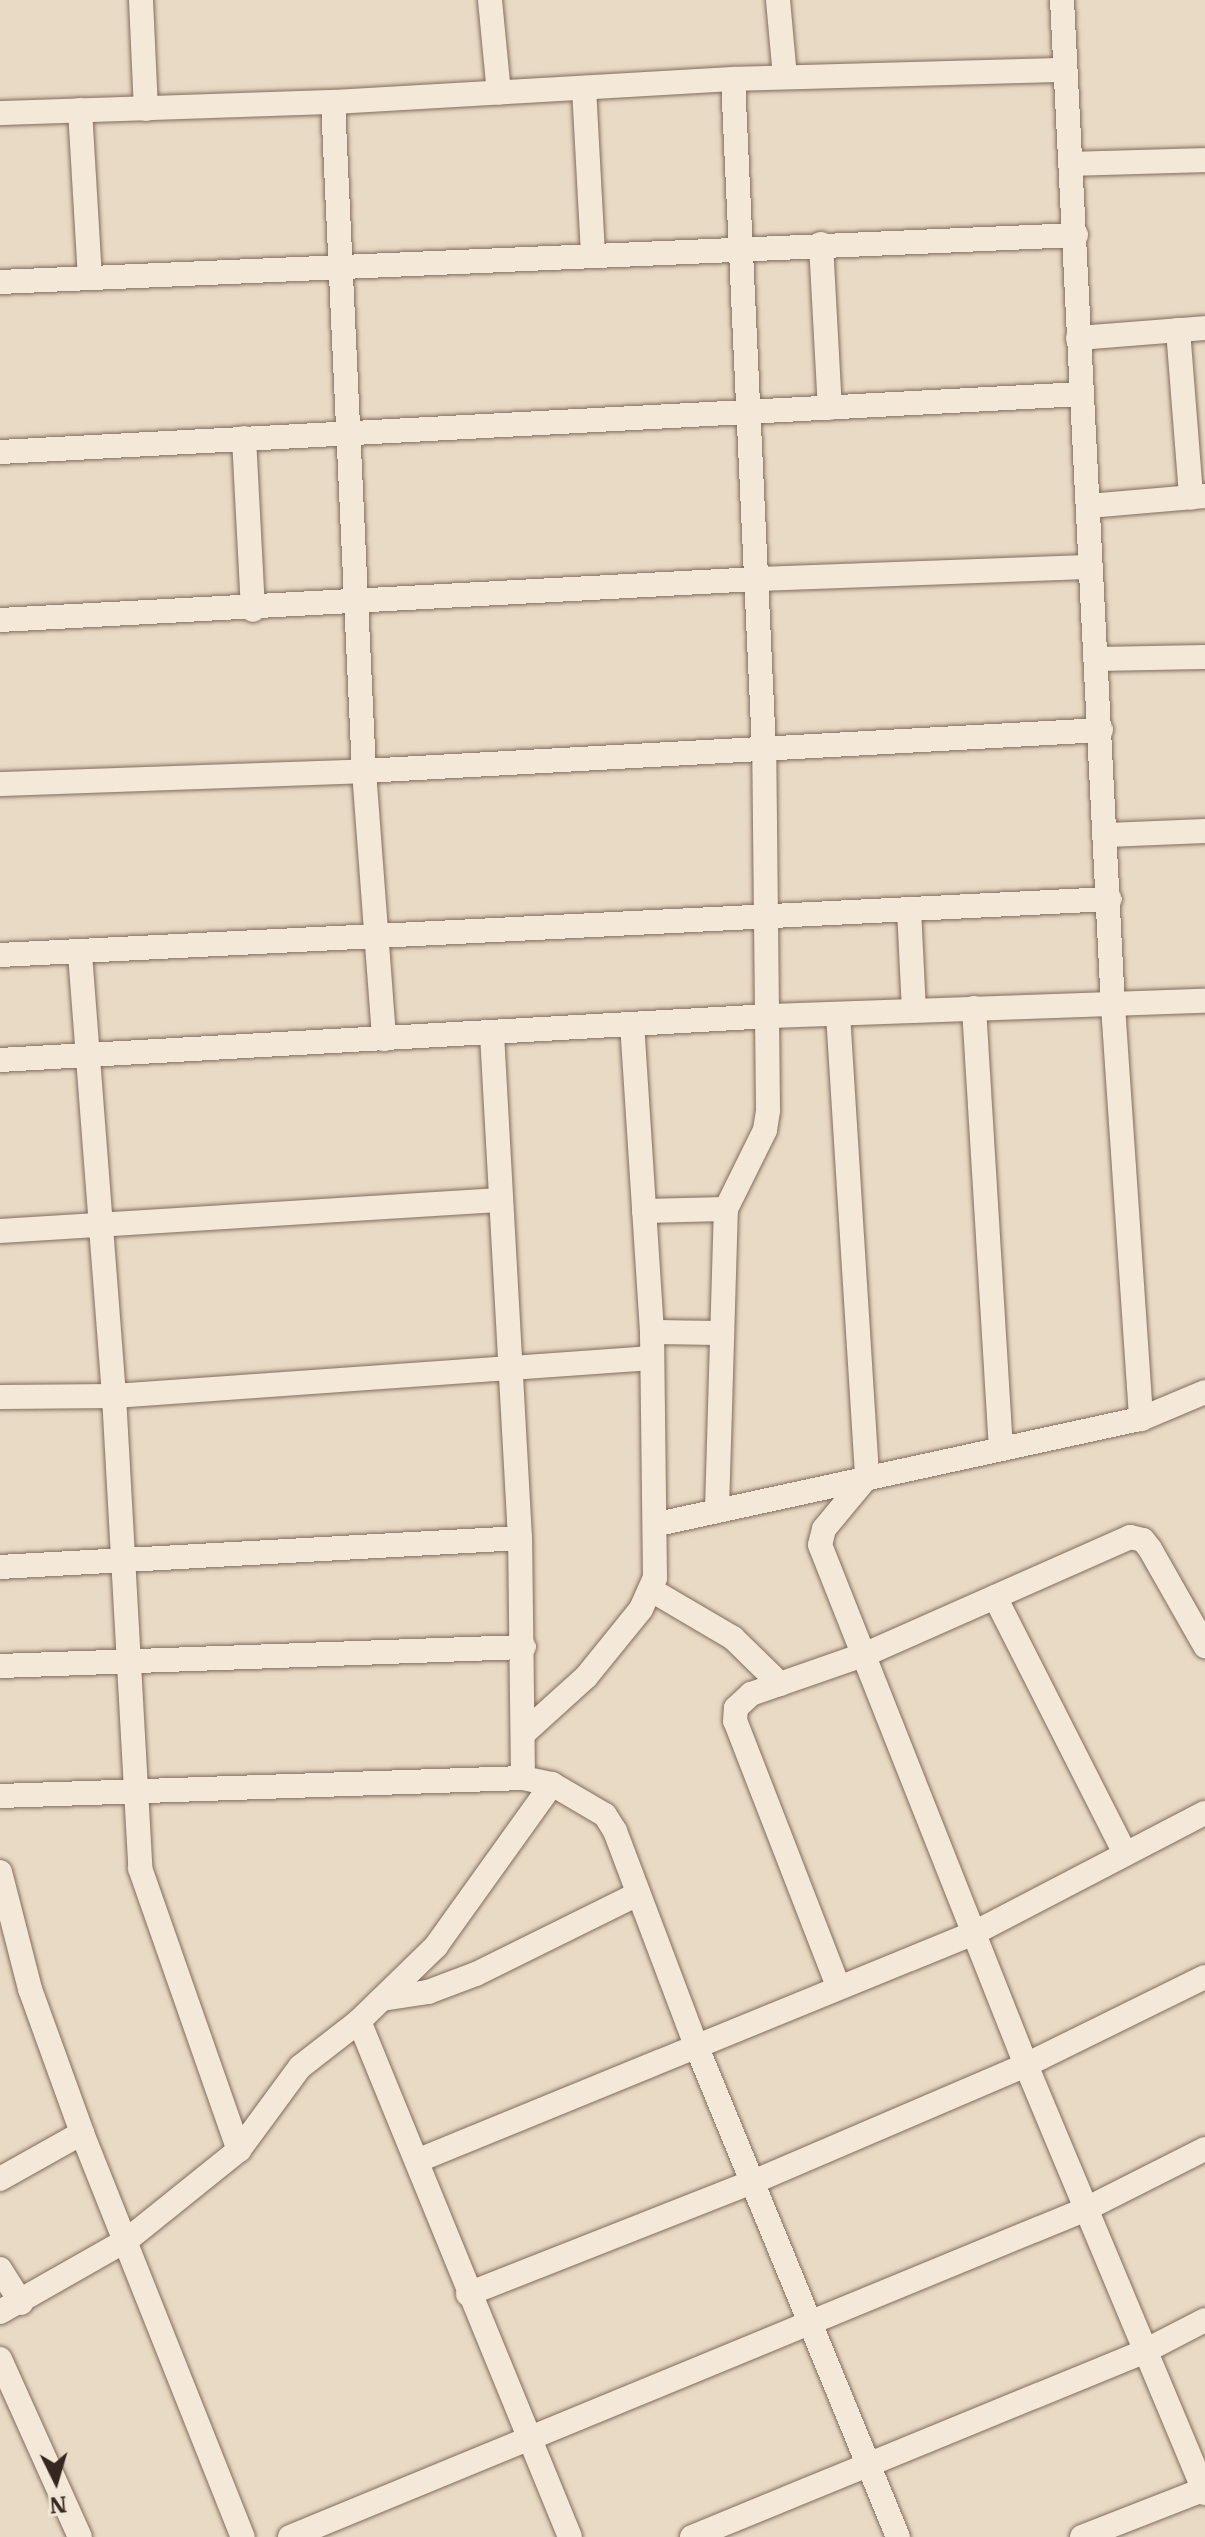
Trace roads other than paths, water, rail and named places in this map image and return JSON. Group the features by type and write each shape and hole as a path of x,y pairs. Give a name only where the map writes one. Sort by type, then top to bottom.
{"street":[{"path":"141,0 146,109"},
{"path":"490,0 499,93"},
{"path":"778,0 785,77"},
{"path":"1062,0 1089,506 1089,567 1107,835 1113,1006 1141,1419"},
{"path":"0,113 333,102 733,79 1064,70"},
{"path":"717,1509 726,1209 765,1130 769,1016 764,749 757,579 745,413 733,79"},
{"path":"584,88 593,254"},
{"path":"333,102 337,267 349,432 364,771 384,1039"},
{"path":"80,110 90,278"},
{"path":"1071,164 1205,160"},
{"path":"0,282 738,246 1076,235"},
{"path":"821,244 830,408"},
{"path":"1078,338 1205,328"},
{"path":"1089,506 1198,497 1178,330"},
{"path":"0,452 1081,394"},
{"path":"244,438 253,610"},
{"path":"0,620 253,610 757,579 1089,567"},
{"path":"1096,659 1205,657"},
{"path":"0,784 364,771 1101,730"},
{"path":"1107,835 1205,831"},
{"path":"0,955 80,954 1110,899"},
{"path":"909,909 914,1011"},
{"path":"80,954 114,1396 124,1563 132,1793 147,1896 239,2150"},
{"path":"0,1060 769,1016 1205,1001"},
{"path":"974,1008 1001,1447"},
{"path":"838,1014 867,1477 820,1538 1026,2065 1205,2490 1082,2537"},
{"path":"524,1733 586,1677 653,1591 658,1524 652,1332 632,1026"},
{"path":"492,1034 500,1200 513,1365 524,1647 523,1778"},
{"path":"0,1231 101,1228 500,1200"},
{"path":"644,1211 726,1209"},
{"path":"652,1332 722,1333"},
{"path":"0,1397 114,1396 513,1365 652,1358"},
{"path":"658,1524 1141,1419 1205,1392"},
{"path":"838,1986 735,1721 736,1708 751,1694 866,1654 1138,1537 1205,1646"},
{"path":"0,1567 124,1563 520,1538"},
{"path":"653,1591 733,1638 780,1684"},
{"path":"995,1597 1125,1853"},
{"path":"0,1666 524,1647"},
{"path":"0,1796 523,1778 552,1784 605,1815 898,2537"},
{"path":"0,2269 10,2308 127,2240 239,2150 300,2067 359,2021 436,1946 552,1784"},
{"path":"419,2160 838,1986 974,1933 1205,1813"},
{"path":"0,1872 7,1936 243,2537"},
{"path":"382,1999 428,1992 476,1974 638,1894"},
{"path":"468,2294 753,2182 1026,2065 1205,1977"},
{"path":"359,2021 419,2160 468,2294 570,2537"},
{"path":"0,2179 82,2133"},
{"path":"290,2537 1086,2209 1205,2149"},
{"path":"692,2537 1147,2350 1205,2320"},
{"path":"0,2359 80,2537"}]}
